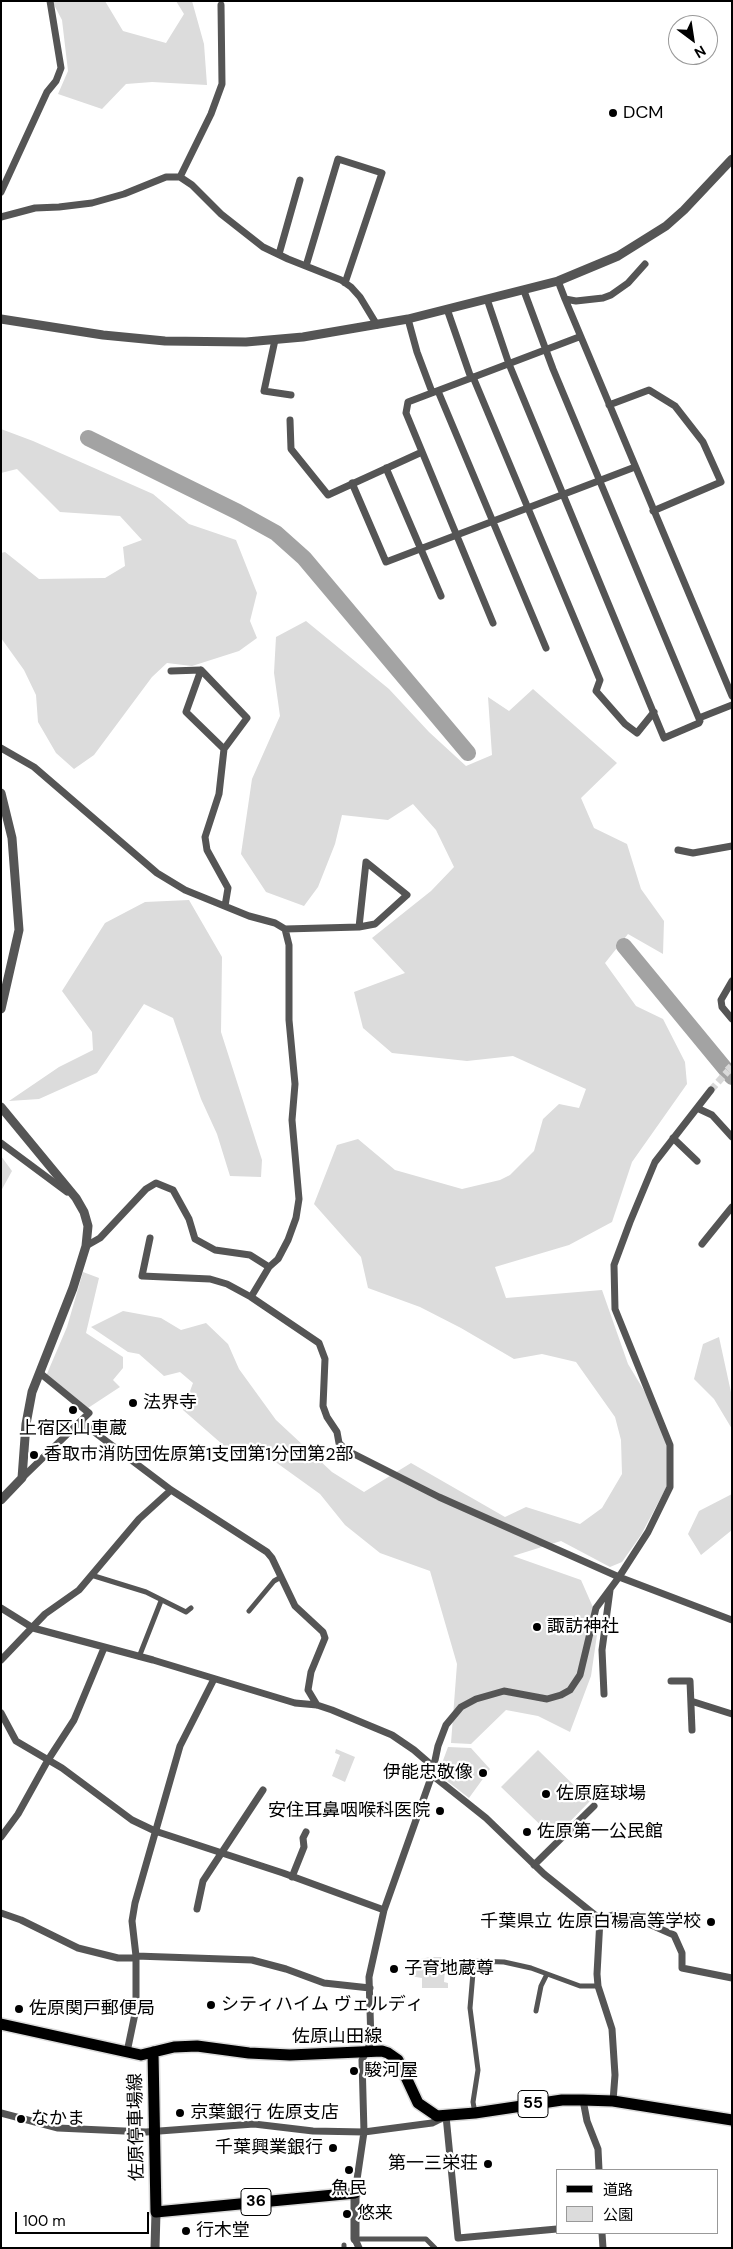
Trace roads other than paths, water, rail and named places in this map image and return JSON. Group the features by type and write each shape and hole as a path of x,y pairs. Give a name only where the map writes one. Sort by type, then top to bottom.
{"main road":[{"name":"佐原山田線","path":"1,2024 141,2055 174,2047 197,2046 249,2053 290,2055 367,2050 382,2051 393,2056 401,2066 418,2103 437,2116 475,2113 562,2100 583,2100 613,2101 732,2120"},
{"name":"佐原停車場線","path":"153,2052 156,2212"},
{"name":"36","path":"156,2212 355,2193"}],"street":[{"path":"1,192 61,68 50,1"},
{"path":"180,178 211,114 222,84 221,5"},
{"path":"306,266 338,159 382,173 345,283"},
{"path":"1,319 103,335 165,341 275,340 408,319 558,282 618,256 666,226 705,190 732,159"},
{"path":"1,217 35,208 92,203 124,194 166,177 180,178 192,185 234,225 264,246 345,283 360,297 377,325"},
{"path":"279,254 300,180"},
{"path":"565,300 576,301 611,295 628,283 645,264"},
{"path":"558,282 579,337 732,696"},
{"path":"487,299 509,364 664,738 699,723 699,718 546,350 524,291"},
{"path":"447,310 472,378 600,680 596,691 625,724 637,733 654,712"},
{"path":"408,319 417,352 493,521 546,648"},
{"path":"493,623 406,413 408,402 579,337"},
{"path":"275,340 264,391 292,395"},
{"path":"609,406 649,390 675,406 703,442 721,482 653,511"},
{"path":"290,420 291,449 328,495 422,452"},
{"path":"352,484 386,562 635,467"},
{"path":"386,468 441,596"},
{"path":"171,671 202,670 247,718 224,749 219,794 205,837 206,850 228,888 226,906"},
{"path":"202,670 186,712 224,749"},
{"path":"699,718 732,705"},
{"path":"1,748 34,767 157,873 185,890 249,916 275,923 285,929 359,927 375,924 407,895 366,862 359,927"},
{"path":"1,794 12,838 19,930 1,1009"},
{"path":"678,850 693,853 732,846"},
{"path":"251,1297 269,1267 278,1259 288,1240 296,1218 299,1199 292,1120 294,1084 289,1020 289,945 285,929"},
{"path":"732,981 721,1000 722,1007 732,1019"},
{"path":"435,2248 426,2239 357,2243 355,2193 364,2132 362,2060 371,2042 369,1977 384,1910 446,1726 461,1707 476,1699 504,1691 547,1699 570,1690 580,1675 596,1608 619,1577 657,1515 670,1487 670,1445 615,1309 614,1265 652,1169 673,1138 711,1090"},
{"path":"1,1108 76,1198 84,1212 88,1226 86,1246 64,1312 32,1392 26,1424 22,1478"},
{"path":"697,1108 712,1115 732,1137"},
{"path":"673,1138 697,1161"},
{"path":"1,1143 76,1198"},
{"path":"86,1246 100,1238 146,1189 156,1183 173,1190 189,1219 195,1238 215,1250 250,1255 269,1267"},
{"path":"702,1244 732,1208"},
{"path":"150,1238 142,1276 210,1279 227,1284 251,1297 319,1343 325,1359 323,1406 326,1417 337,1432 339,1443 346,1450 439,1497 619,1577 732,1620"},
{"path":"1,1500 89,1414 40,1373"},
{"path":"81,1422 171,1490 267,1552 295,1606 323,1632 325,1638 311,1672 308,1690 317,1705"},
{"path":"1,1660 45,1614 79,1590 139,1519 171,1490"},
{"path":"91,1575 146,1592 186,1612 191,1608"},
{"path":"249,1611 274,1581 281,1577"},
{"path":"604,1694 602,1650 610,1589"},
{"path":"139,1657 161,1601"},
{"path":"1,1608 33,1628 296,1703 317,1705 392,1735 422,1756 432,1772 486,1818 534,1865 600,1919"},
{"path":"1,1837 18,1814 48,1760 74,1720 104,1648"},
{"path":"127,2052 136,2009 136,1957 132,1920 135,1902 180,1746 214,1679"},
{"path":"671,1681 690,1681 692,1730"},
{"path":"691,1701 732,1714"},
{"path":"1,1713 16,1741 48,1760 132,1820 155,1831 384,1910"},
{"path":"197,1909 203,1881 263,1790"},
{"path":"534,1865 594,1806"},
{"path":"292,1877 304,1847 303,1838 306,1832"},
{"path":"1,1913 21,1920 78,1948 118,1958 252,1960 286,1969 324,1983 370,1988"},
{"path":"600,1919 616,1914 640,1920 674,1935 682,1954 682,1968 732,1978"},
{"path":"600,1919 597,1974 598,1986 612,2029 615,2075 613,2101"},
{"path":"475,2113 473,2102 478,2070 470,2008 474,1962 504,1962 531,1968 580,1986 598,1986"},
{"path":"536,2011 541,1986 547,1974"},
{"path":"583,2100 587,2121 598,2149 599,2169"},
{"path":"1,2113 58,2128 94,2131 154,2131 254,2124 313,2130 364,2132 432,2124 446,2116 458,2247"},
{"path":"155,2248 156,2212"},
{"path":"458,2238 556,2229"},
{"path":"602,2234 603,2248"}],"waterway":[{"path":"88,438 238,512 276,533 304,558 468,753"},
{"path":"624,946 732,1077"}],"tunnel":[{"path":"728,1071 732,1067"},
{"path":"711,1090 728,1071"}],"place":[{"name":"DCM","path":"613,113"},
{"name":"法界寺","path":"133,1403"},
{"name":"上宿区山車蔵","path":"73,1410"},
{"name":"香取市消防団佐原第1支団第1分団第2部","path":"34,1455"},
{"name":"諏訪神社","path":"537,1627"},
{"name":"伊能忠敬像","path":"483,1773"},
{"name":"佐原庭球場","path":"546,1794"},
{"name":"安住耳鼻咽喉科医院","path":"440,1811"},
{"name":"佐原第一公民館","path":"527,1832"},
{"name":"千葉県立 佐原白楊高等学校","path":"711,1922"},
{"name":"子育地蔵尊","path":"394,1969"},
{"name":"シティハイム ヴェルディ","path":"211,2005"},
{"name":"佐原関戸郵便局","path":"19,2009"},
{"name":"駿河屋","path":"354,2071"},
{"name":"京葉銀行 佐原支店","path":"180,2113"},
{"name":"なかま","path":"21,2119"},
{"name":"千葉興業銀行","path":"333,2148"},
{"name":"第一三栄荘","path":"488,2164"},
{"name":"魚民","path":"349,2170"},
{"name":"悠来","path":"347,2214"},
{"name":"行木堂","path":"186,2231"}]}
